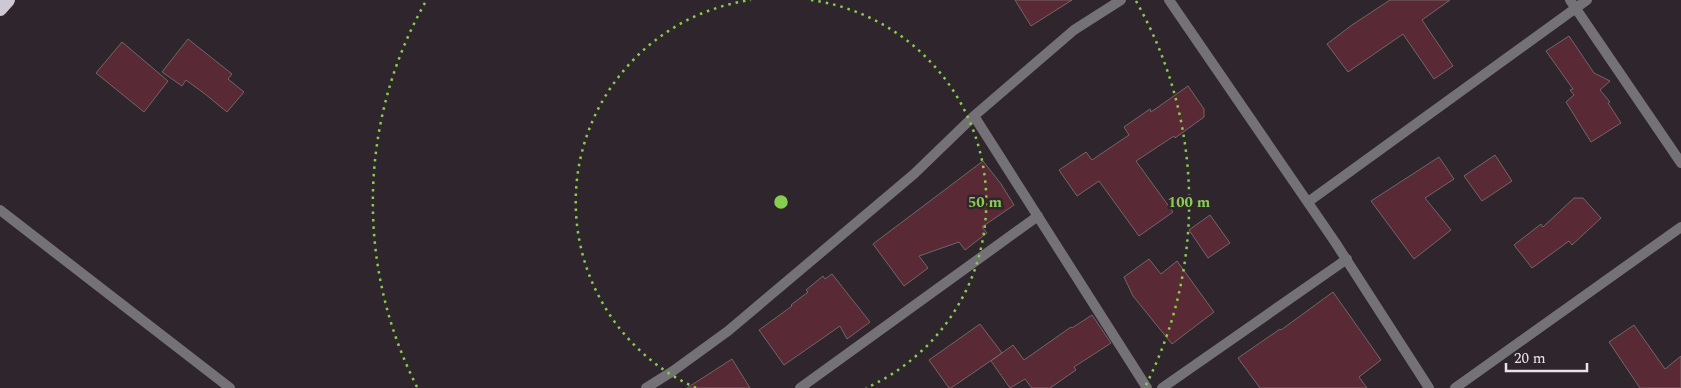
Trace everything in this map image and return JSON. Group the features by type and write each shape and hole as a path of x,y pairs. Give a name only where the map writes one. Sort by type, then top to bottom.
{"highway":[{"path":"0,9 8,0"}],"street":[{"path":"648,387 728,331 914,174 974,116 1074,30 1121,0"},
{"path":"1169,0 1347,259 1429,388"},
{"path":"1308,202 1573,4 1587,0"},
{"path":"1573,4 1681,163"},
{"path":"974,116 1148,388"},
{"path":"0,210 230,388"},
{"path":"800,388 1038,216"},
{"path":"1455,388 1681,227"},
{"path":"1162,388 1347,259"}],"building":[{"path":"1015,0 1072,0 1031,26"},
{"path":"1390,0 1450,0 1422,20 1453,66 1434,79 1403,34 1348,72 1327,44"},
{"path":"1569,36 1594,73 1610,81 1600,90 1610,102 1608,103 1621,123 1591,142 1566,102 1574,95 1570,90 1573,89 1546,51"},
{"path":"188,39 232,74 228,79 244,92 227,112 186,80 182,86 162,72"},
{"path":"122,42 168,81 144,112 96,73"},
{"path":"1188,86 1204,109 1204,117 1175,138 1174,136 1136,161 1173,212 1139,236 1099,181 1077,196 1059,170 1086,152 1092,160 1129,135 1124,127 1150,109 1151,112"},
{"path":"1495,155 1512,181 1482,201 1464,176"},
{"path":"1439,157 1454,179 1425,198 1451,230 1414,259 1371,201"},
{"path":"983,161 1014,205 982,227 987,233 965,250 959,242 919,256 928,268 904,286 873,244"},
{"path":"1574,198 1583,198 1601,218 1572,245 1569,241 1532,268 1514,245 1541,224 1543,227"},
{"path":"1210,215 1230,243 1208,258 1189,230"},
{"path":"1149,259 1161,274 1177,261 1214,312 1172,344 1133,296 1124,277"},
{"path":"832,274 870,322 847,339 840,326 784,365 759,330 792,306 808,292 806,290 823,276 825,279"},
{"path":"1333,292 1381,360 1359,377 1367,388 1260,388 1238,358 1281,330"},
{"path":"1092,315 1111,343 1074,367 1076,370 1050,388 1032,388 1025,379 1010,388 991,361 1013,345 1024,360 1071,327"},
{"path":"980,324 1002,353 949,388 929,360"},
{"path":"1634,325 1665,369 1681,356 1681,388 1640,388 1609,342"},
{"path":"732,359 750,388 687,388"}]}
